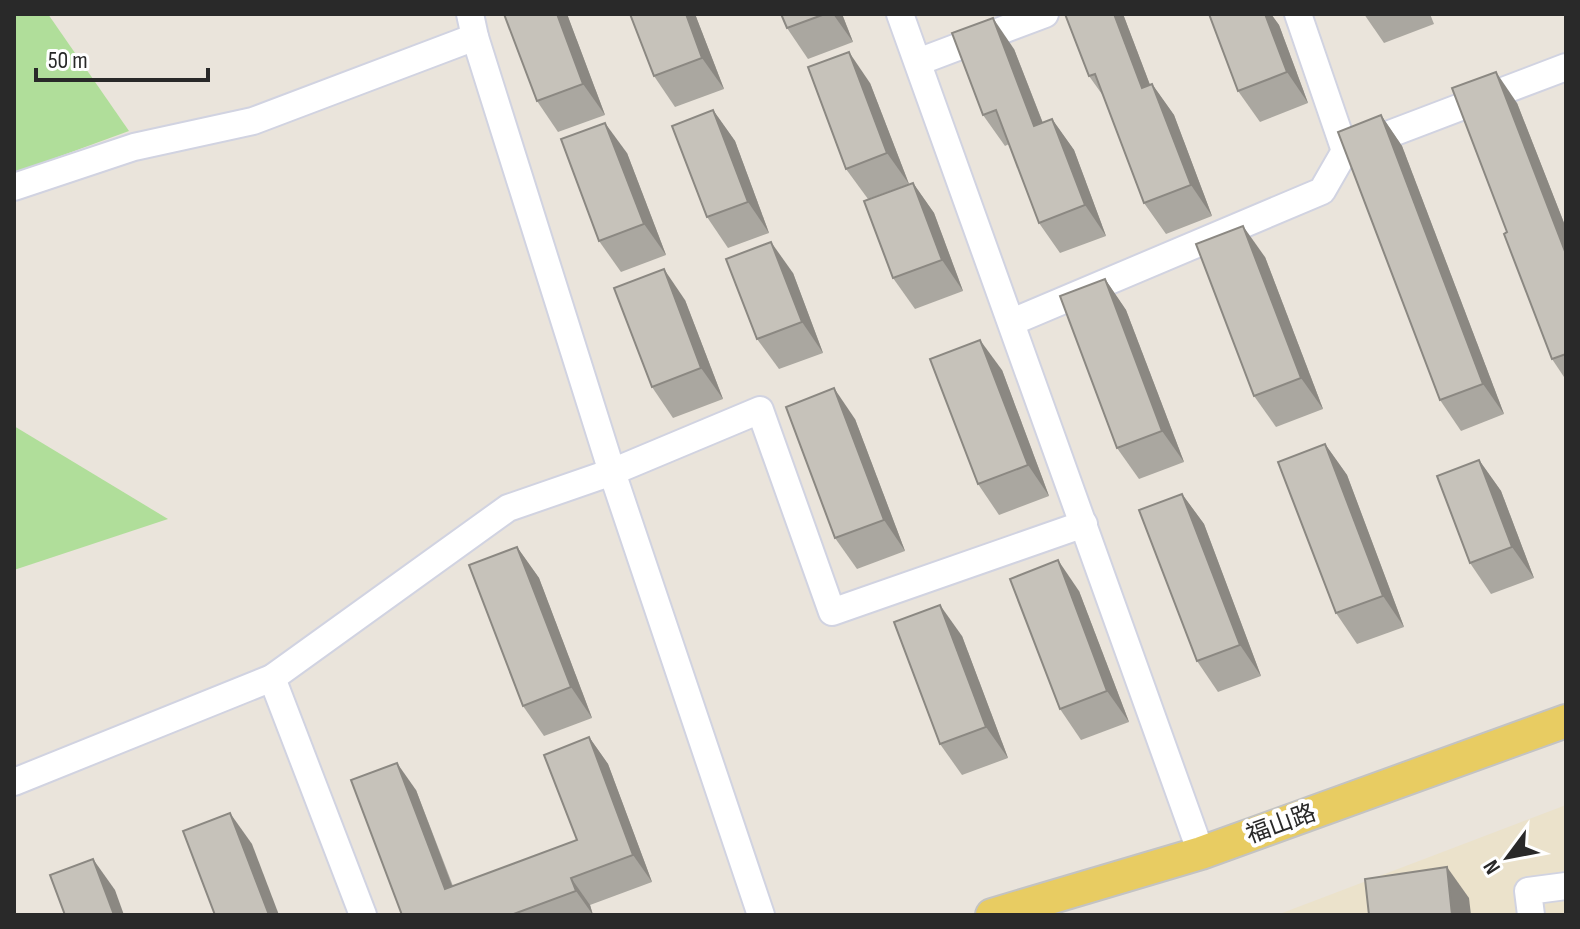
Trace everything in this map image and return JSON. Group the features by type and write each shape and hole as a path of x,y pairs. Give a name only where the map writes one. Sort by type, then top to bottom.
{"main road":[{"name":"福山路","path":"992,915 1201,853 1566,721"}],"street":[{"path":"900,14 1201,853"},
{"path":"918,62 1045,14"},
{"path":"1298,14 1345,151"},
{"path":"14,187 134,147 253,121 472,26 612,472 761,915"},
{"path":"1012,322 1322,191 1345,151 1566,67"},
{"path":"14,782 272,678 508,508 612,472 760,410 832,612 1084,524"},
{"path":"272,678 363,915"},
{"path":"1531,915 1528,891 1566,886"}],"shaded area":[{"path":"1566,805 1566,915 1277,915"}],"green space":[{"path":"14,14 48,14 129,131 14,173"},
{"path":"14,426 168,519 14,570"}],"building":[{"path":"504,14 557,14 583,84 537,101"},
{"path":"630,14 686,14 702,58 654,76"},
{"path":"781,14 825,14 787,28"},
{"path":"1065,14 1114,14 1142,88 1152,84 1191,185 1144,203 1095,74 1089,76"},
{"path":"1209,14 1265,14 1287,72 1238,91"},
{"path":"993,18 1034,126 1052,119 1085,205 1039,223 996,110 983,115 952,33"},
{"path":"849,52 887,153 846,169 808,67"},
{"path":"1496,72 1566,254 1566,354 1552,359 1452,88"},
{"path":"713,110 748,202 707,217 672,126"},
{"path":"1381,115 1483,384 1440,400 1338,132"},
{"path":"605,123 644,224 599,241 561,139"},
{"path":"913,183 942,260 893,278 864,201"},
{"path":"1243,226 1301,378 1254,396 1196,244"},
{"path":"771,242 802,322 757,339 726,259"},
{"path":"664,269 701,368 652,387 614,288"},
{"path":"1105,279 1162,431 1117,448 1060,296"},
{"path":"980,340 1028,465 978,484 930,359"},
{"path":"834,388 884,520 835,538 786,407"},
{"path":"1325,444 1383,596 1336,613 1278,462"},
{"path":"1479,460 1512,547 1470,563 1437,476"},
{"path":"1182,494 1240,645 1197,661 1139,510"},
{"path":"517,547 571,687 523,706 469,565"},
{"path":"1058,560 1107,691 1060,709 1010,579"},
{"path":"940,605 986,727 940,744 894,622"},
{"path":"589,737 633,855 571,878 576,891 511,915 402,915 351,780 397,763 445,889 577,840 544,755"},
{"path":"230,813 269,915 215,915 183,831"},
{"path":"93,859 114,915 65,915 50,875"},
{"path":"1447,867 1452,915 1369,915 1365,879"}]}
